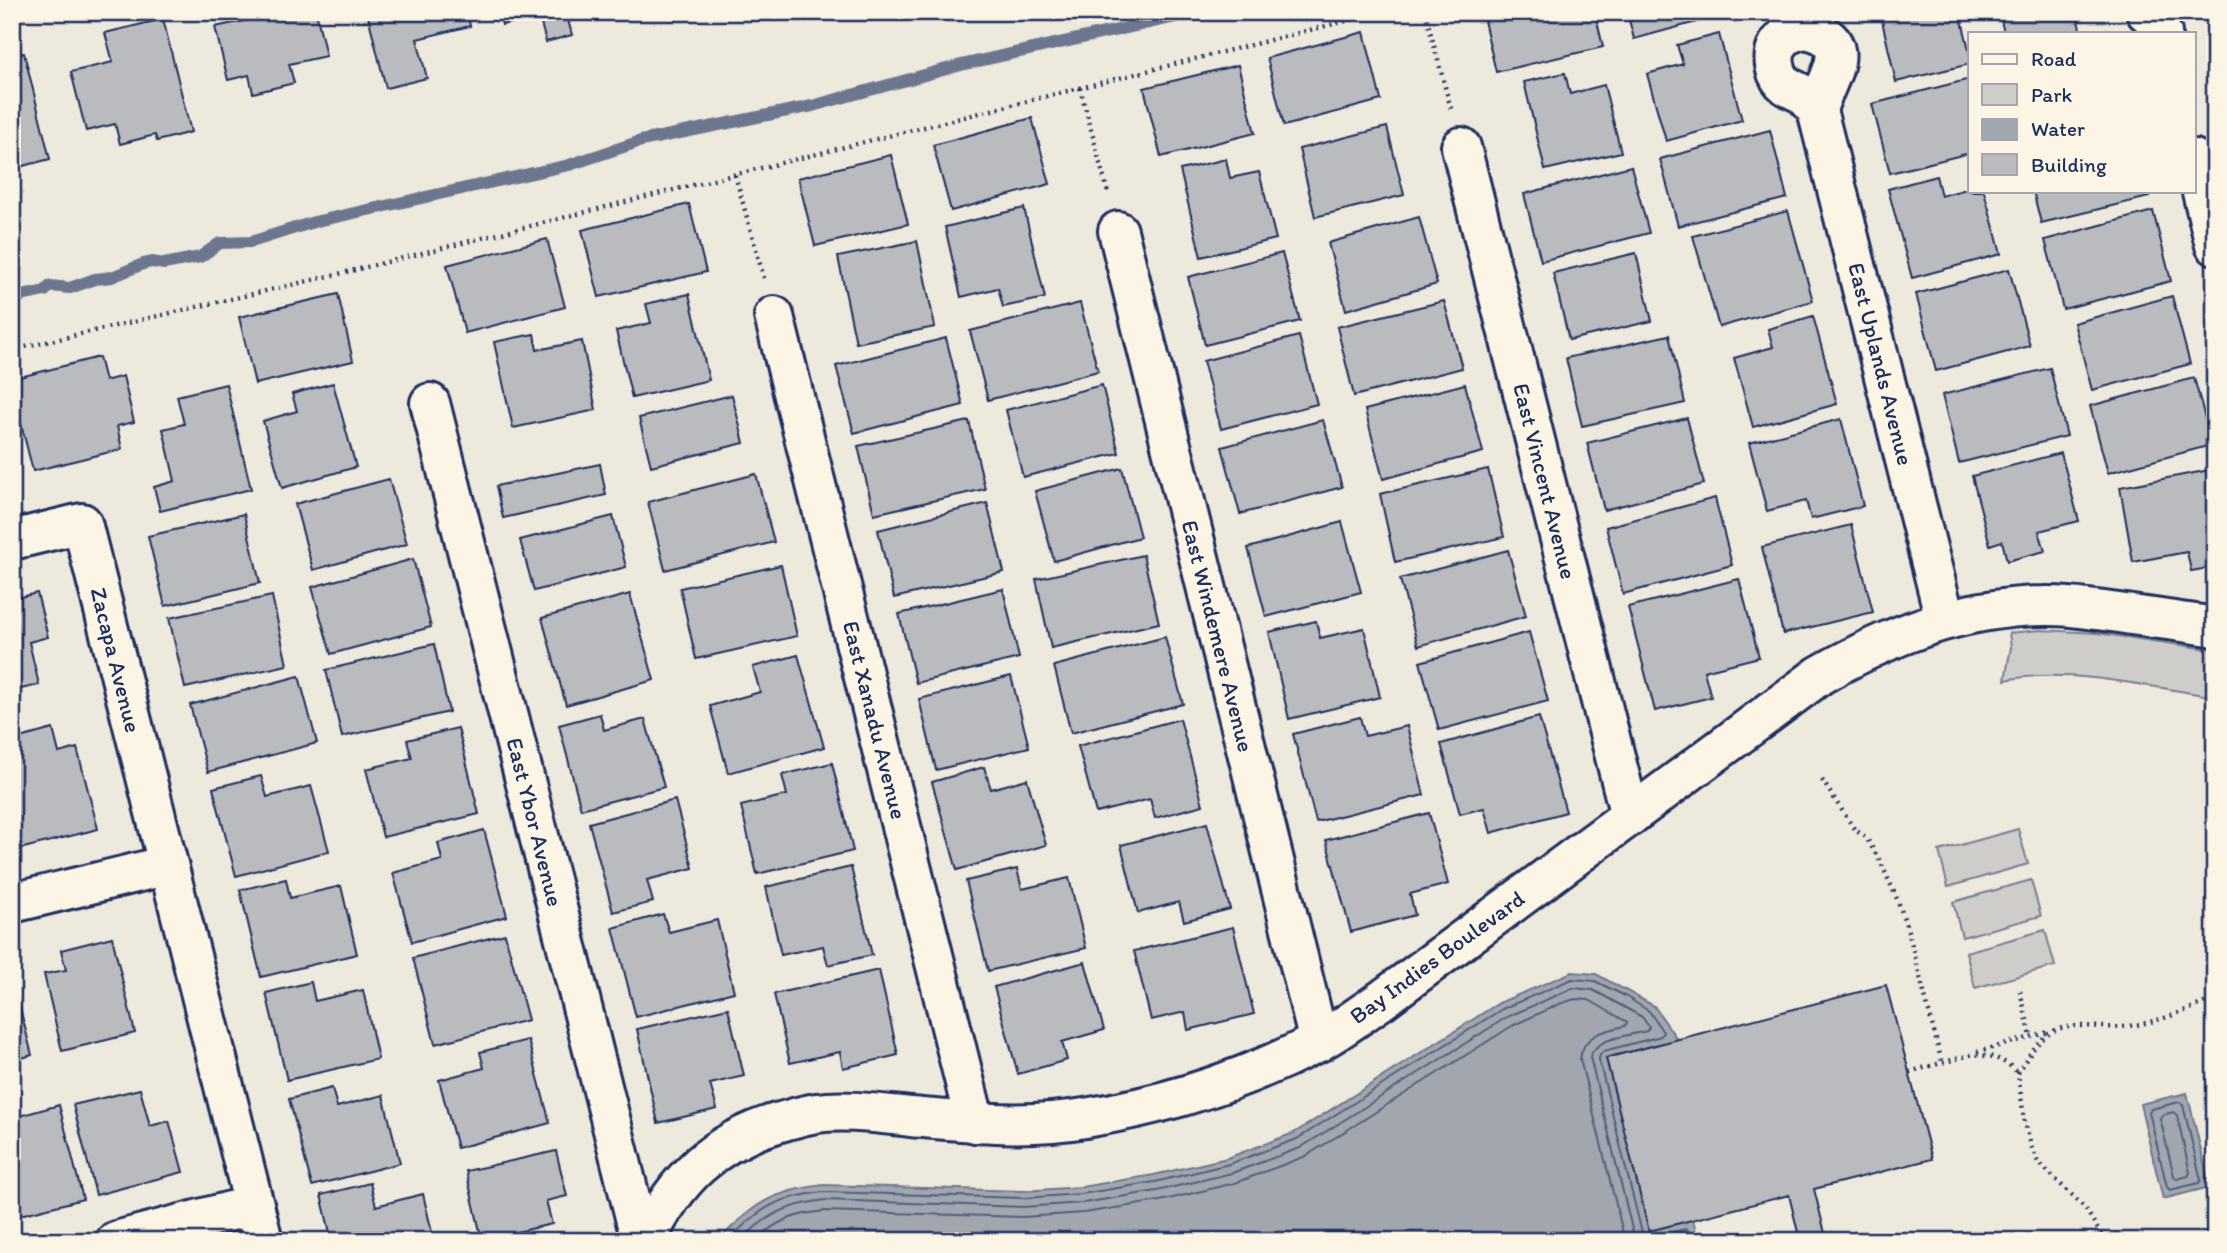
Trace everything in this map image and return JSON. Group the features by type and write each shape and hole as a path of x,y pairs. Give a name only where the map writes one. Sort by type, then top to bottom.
{"street":[{"path":"2146,12 2152,16 2162,32"},
{"path":"2163,32 2170,12"},
{"name":"East Uplands Avenue","path":"1817,110 1945,619"},
{"name":"East Vincent Avenue","path":"1461,147 1630,816"},
{"path":"2196,167 2215,245"},
{"name":"East Windemere Avenue","path":"1118,231 1318,1042"},
{"name":"East Xanadu Avenue","path":"774,316 975,1123"},
{"name":"East Ybor Avenue","path":"430,403 644,1241"},
{"name":"Zacapa Avenue","path":"12,540 82,523 259,1223 116,1241"},
{"name":"Bay Indies Boulevard","path":"644,1241 679,1186 698,1164 720,1148 757,1129 815,1113 846,1111 975,1123 1083,1119 1196,1093 1249,1074 1318,1042 1379,1002 1820,675 1855,655 1945,619 1980,612 2045,606 2075,607 2215,627"},
{"path":"12,903 168,865"}],"path":[{"path":"12,350 351,271 1382,12"},
{"path":"1425,12 1461,147"},
{"path":"1080,88 1118,231"},
{"path":"735,175 774,316"},
{"path":"1822,780 1855,830 1866,837 1898,901 1942,1063"},
{"path":"2020,991 2031,1036"},
{"path":"1909,1072 2054,1030 2118,1028 2145,1024 2169,1018 2215,998"},
{"path":"2018,1073 2040,1042 2054,1030"},
{"path":"1973,1054 1994,1057 2018,1073 2024,1119 2038,1162 2085,1208 2105,1241"}],"green space":[{"path":"2041,630 2097,633 2215,650 2215,697 2082,677 2005,680 2011,647 2009,633"},
{"path":"2018,829 2028,864 1948,887 1939,851"},
{"path":"2031,880 2041,916 1962,937 1953,902"},
{"path":"2045,930 2055,966 1975,988 1966,952"}],"water":[{"path":"1572,972 1596,974 1654,1006 1677,1039 1606,1058 1649,1230 1693,1219 1698,1241 718,1241 742,1217 765,1201 790,1191 824,1185 1023,1191 1081,1187 1154,1175 1227,1158 1294,1133 1499,1003"},
{"path":"2187,1093 2210,1187 2163,1199 2140,1104"}],"building":[{"path":"266,12 316,12 326,56 289,64 294,83 253,93 249,75 228,80 215,27 267,16"},
{"path":"367,12 467,12 470,26 417,39 427,78 386,88"},
{"path":"499,12 566,12 572,35 546,42 539,16 502,25"},
{"path":"1482,12 1595,12 1603,47 1496,72"},
{"path":"1627,12 1726,12 1726,14 1634,39"},
{"path":"1880,12 1960,12 1968,46 1968,64 1896,82"},
{"path":"1999,12 2076,12 2081,32 2004,32"},
{"path":"163,19 191,132 157,141 155,135 120,144 115,124 86,131 71,72 113,62 105,33"},
{"path":"1364,32 1381,100 1284,126 1267,58"},
{"path":"1719,34 1742,120 1666,141 1647,74 1683,64 1677,45"},
{"path":"24,53 50,159 12,169 12,56"},
{"path":"1238,65 1255,133 1161,157 1144,88"},
{"path":"1565,73 1570,94 1604,85 1621,152 1545,170 1524,82"},
{"path":"1968,80 1968,154 1890,173 1872,104"},
{"path":"1032,118 1050,184 951,211 933,145"},
{"path":"1387,127 1404,195 1315,217 1299,149"},
{"path":"1770,130 1787,198 1678,226 1660,159"},
{"path":"891,155 908,224 815,246 798,178"},
{"path":"1226,159 1230,178 1259,172 1276,239 1201,257 1180,170"},
{"path":"1631,166 1649,233 1541,261 1524,194"},
{"path":"1936,176 1941,196 1968,189 1968,192 1984,192 2001,254 1912,278 1888,189"},
{"path":"2033,192 2148,192 2149,197 2041,223"},
{"path":"689,204 706,272 599,297 582,230"},
{"path":"1024,208 1045,298 1003,307 998,288 961,297 945,227"},
{"path":"1788,211 1813,301 1719,327 1693,236"},
{"path":"2153,211 2171,281 2063,309 2045,240"},
{"path":"1419,217 1437,284 1346,310 1328,243"},
{"path":"547,239 565,307 465,333 447,265"},
{"path":"917,241 935,327 856,343 838,257"},
{"path":"1282,253 1300,321 1205,345 1188,277"},
{"path":"1636,253 1652,321 1569,340 1553,273"},
{"path":"2009,269 2030,346 1936,371 1916,294"},
{"path":"338,294 353,361 255,384 239,317"},
{"path":"689,294 709,380 632,398 616,331 651,323 646,304"},
{"path":"2172,296 2190,364 2092,390 2074,323"},
{"path":"1444,301 1462,368 1354,396 1337,327"},
{"path":"1080,303 1098,371 988,400 970,331"},
{"path":"1813,316 1837,404 1753,427 1734,358 1773,347 1768,329"},
{"path":"534,334 537,350 582,341 596,410 513,428 494,342"},
{"path":"1669,335 1685,403 1582,426 1566,358"},
{"path":"1299,336 1317,404 1221,429 1203,361"},
{"path":"946,338 963,405 854,433 836,366"},
{"path":"99,357 105,381 123,376 134,422 117,426 122,449 33,471 12,379"},
{"path":"2050,368 2067,436 1959,463 1942,395"},
{"path":"2194,378 2207,425 2215,423 2215,444 2108,473 2090,406"},
{"path":"333,383 356,467 282,488 263,421 297,411 292,394"},
{"path":"226,384 251,489 160,511 154,487 175,481 163,429 184,424 177,396"},
{"path":"1465,384 1483,452 1383,479 1365,410"},
{"path":"1102,385 1119,453 1023,477 1006,410"},
{"path":"732,395 744,443 651,466 639,418"},
{"path":"1687,418 1704,484 1604,510 1587,443"},
{"path":"1841,419 1863,506 1811,519 1806,501 1767,511 1749,443"},
{"path":"1323,420 1342,487 1240,514 1222,447"},
{"path":"969,421 985,489 874,514 858,446"},
{"path":"2061,453 2079,521 2039,531 2045,551 2007,561 2002,541 1990,545 1972,476"},
{"path":"600,464 606,495 503,518 496,486"},
{"path":"1122,468 1140,537 1054,561 1035,491"},
{"path":"1488,469 1504,537 1395,562 1380,494"},
{"path":"2215,469 2215,567 2191,571 2187,552 2133,562 2120,487"},
{"path":"756,474 774,542 665,570 648,502"},
{"path":"389,479 407,544 313,570 295,504"},
{"path":"1715,498 1732,565 1623,594 1606,527"},
{"path":"987,503 1004,572 894,598 878,530"},
{"path":"244,514 260,583 165,606 148,536"},
{"path":"613,516 626,567 534,591 520,540"},
{"path":"1342,522 1361,592 1266,617 1248,548"},
{"path":"1851,525 1873,612 1783,634 1762,547"},
{"path":"1508,550 1526,616 1418,646 1400,579"},
{"path":"1143,555 1159,623 1051,648 1036,579"},
{"path":"413,559 431,627 331,654 312,587"},
{"path":"781,565 797,636 696,659 680,588"},
{"path":"1739,579 1759,657 1704,671 1711,697 1655,711 1628,607"},
{"path":"1003,589 1019,658 916,683 899,614"},
{"path":"37,593 48,637 29,642 39,685 12,691 12,599"},
{"path":"630,594 654,680 566,705 542,618"},
{"path":"272,596 287,665 185,688 169,618"},
{"path":"1316,621 1320,638 1364,628 1380,697 1289,719 1269,632"},
{"path":"1529,632 1548,701 1439,730 1420,662"},
{"path":"1165,637 1183,704 1071,733 1054,666"},
{"path":"434,644 449,712 342,737 326,670"},
{"path":"798,655 824,747 728,773 710,706 760,692 753,667"},
{"path":"299,676 317,743 208,772 190,705"},
{"path":"1011,676 1029,747 936,770 919,699"},
{"path":"600,714 604,730 645,719 664,787 581,809 559,725"},
{"path":"1360,717 1365,736 1407,726 1424,795 1316,822 1293,734"},
{"path":"1539,717 1566,812 1491,833 1484,808 1460,814 1441,744"},
{"path":"1180,719 1203,805 1155,818 1150,799 1096,813 1078,746"},
{"path":"458,728 479,814 383,837 366,769 412,758 407,740"},
{"path":"53,729 59,753 77,748 98,829 12,851 12,740"},
{"path":"832,763 853,851 757,874 741,806 787,795 782,775"},
{"path":"984,767 991,789 1027,779 1046,845 957,870 932,782"},
{"path":"261,776 267,797 311,786 329,851 236,876 213,788"},
{"path":"675,800 693,868 647,880 653,902 613,912 589,823"},
{"path":"1429,813 1448,884 1410,894 1415,915 1351,932 1326,840"},
{"path":"1207,823 1230,909 1184,921 1179,902 1138,913 1121,845"},
{"path":"484,830 507,916 412,942 393,873 442,860 438,843"},
{"path":"851,867 872,955 828,965 823,946 781,955 766,887"},
{"path":"1017,869 1022,889 1069,878 1086,948 988,971 966,881"},
{"path":"286,879 290,898 341,886 357,954 261,977 240,890"},
{"path":"663,914 669,932 717,920 734,992 636,1017 613,928"},
{"path":"1233,927 1254,1014 1188,1030 1185,1012 1151,1020 1134,951"},
{"path":"505,934 528,1020 435,1044 413,958"},
{"path":"112,937 135,1033 62,1051 44,974 66,970 61,950"},
{"path":"1085,962 1104,1030 1062,1042 1067,1060 1018,1074 994,987"},
{"path":"879,970 898,1055 843,1068 840,1052 790,1063 774,994"},
{"path":"12,977 32,1055 12,1061"},
{"path":"311,982 315,1001 363,990 378,1059 287,1080 266,993"},
{"path":"1886,985 1932,1159 1814,1189 1827,1241 1800,1241 1789,1195 1649,1231 1606,1058"},
{"path":"728,1008 744,1076 710,1084 717,1109 658,1123 637,1029"},
{"path":"528,1040 550,1123 457,1148 439,1080 484,1068 480,1052"},
{"path":"332,1088 337,1107 383,1095 400,1163 312,1186 289,1099"},
{"path":"140,1089 150,1126 169,1121 183,1172 96,1195 73,1105"},
{"path":"59,1105 83,1199 16,1216 12,1202 12,1118"},
{"path":"556,1151 567,1196 546,1201 552,1224 482,1240 466,1171"},
{"path":"370,1183 376,1206 423,1194 434,1241 332,1241 321,1195"}],"waterway":[{"path":"12,298 45,291 50,286 70,288 95,279 112,277 152,262 164,264 200,257 220,243 251,242 314,222 569,165 641,141 812,106 961,65 1198,12"}]}
